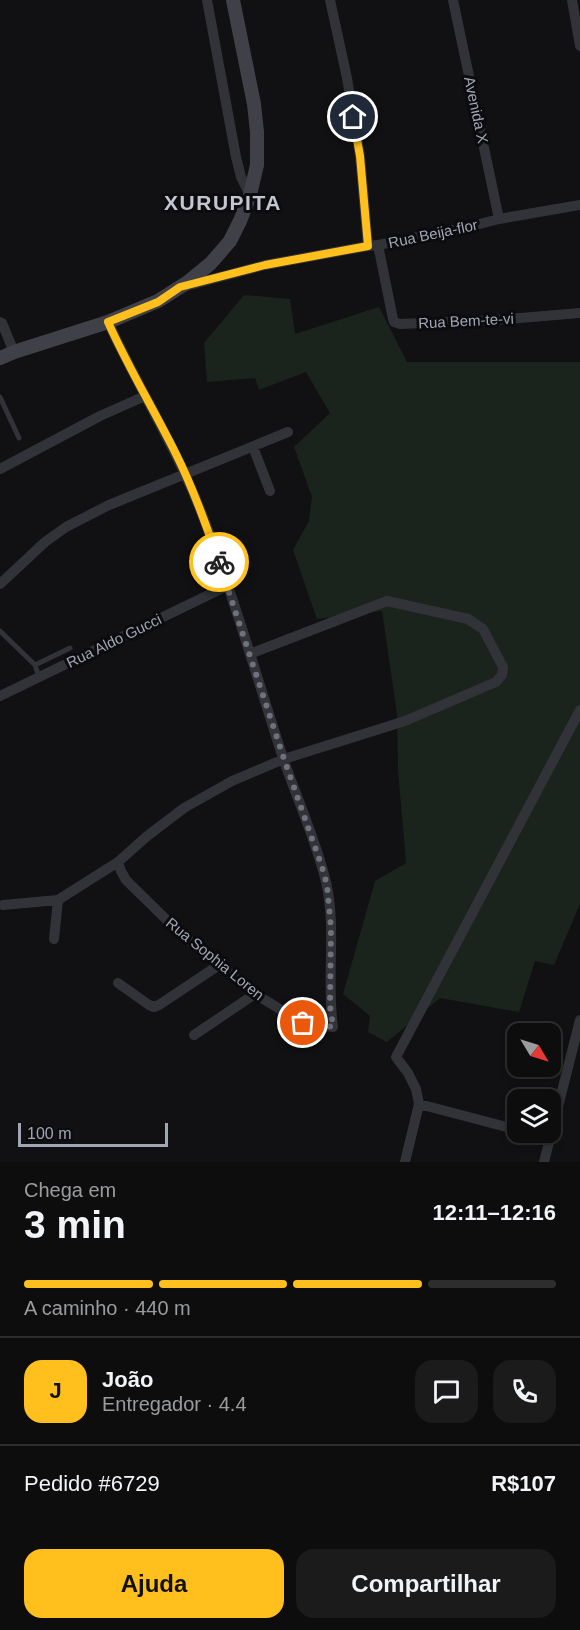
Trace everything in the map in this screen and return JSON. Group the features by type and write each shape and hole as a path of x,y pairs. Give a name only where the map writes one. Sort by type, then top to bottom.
{"main road":[{"path":"0,358 108,322 158,302 211,263 230,241 250,195 257,165 258,132 233,0"}],"street":[{"path":"207,0 236,158 241,177 250,195"},
{"path":"330,0 347,78 373,245"},
{"name":"Avenida X","path":"453,0 499,219"},
{"path":"573,0 580,46"},
{"name":"Rua Beija-flor","path":"180,287 265,265 580,205"},
{"name":"Rua Bem-te-vi","path":"373,245 396,323 495,320 580,313"},
{"path":"1,320 14,352"},
{"path":"108,322 200,509 284,759"},
{"path":"0,469 100,416 145,396"},
{"path":"0,584 45,542 66,527 109,505 288,432"},
{"path":"254,447 270,491"},
{"name":"Rua Aldo Gucci","path":"0,696 227,586"},
{"path":"3,905 58,900 118,862 184,808 232,781 284,759 405,721 496,682 502,675 503,667 483,629 468,619 387,601 250,654"},
{"path":"405,1162 419,1104 416,1089 396,1057 580,710"},
{"name":"Rua Sophia Loren","path":"118,862 126,880 180,933 255,994 303,1023 333,1027 330,1006 331,928 327,885 284,759"},
{"path":"54,939 58,900"},
{"path":"118,983 154,1007 219,965"},
{"path":"194,1035 255,994"},
{"path":"561,1095 580,1020"},
{"path":"419,1104 507,1127"},
{"path":"544,1162 549,1143"}],"lane":[{"path":"0,397 19,438"},
{"path":"0,631 35,665 39,677"},
{"path":"35,665 70,648"}],"shaded area":[{"path":"244,295 290,299 295,334 379,307 407,362 580,362 580,904 554,965 535,961 519,1012 440,998 387,1042 368,1032 370,1016 343,994 375,881 406,863 398,770 397,714 382,611 317,619 293,550 309,521 312,497 294,447 330,413 306,372 259,390 255,378 207,382 204,343"}],"way so far":[{"path":"219,562 327,885 331,928 330,1006 333,1027 303,1023"}],"district":[{"name":"XURUPITA","path":"223,203"}],"route":[{"path":"219,562 200,509 177,456 108,322 158,302 180,287 265,265 368,246 360,156 353,117"}]}
